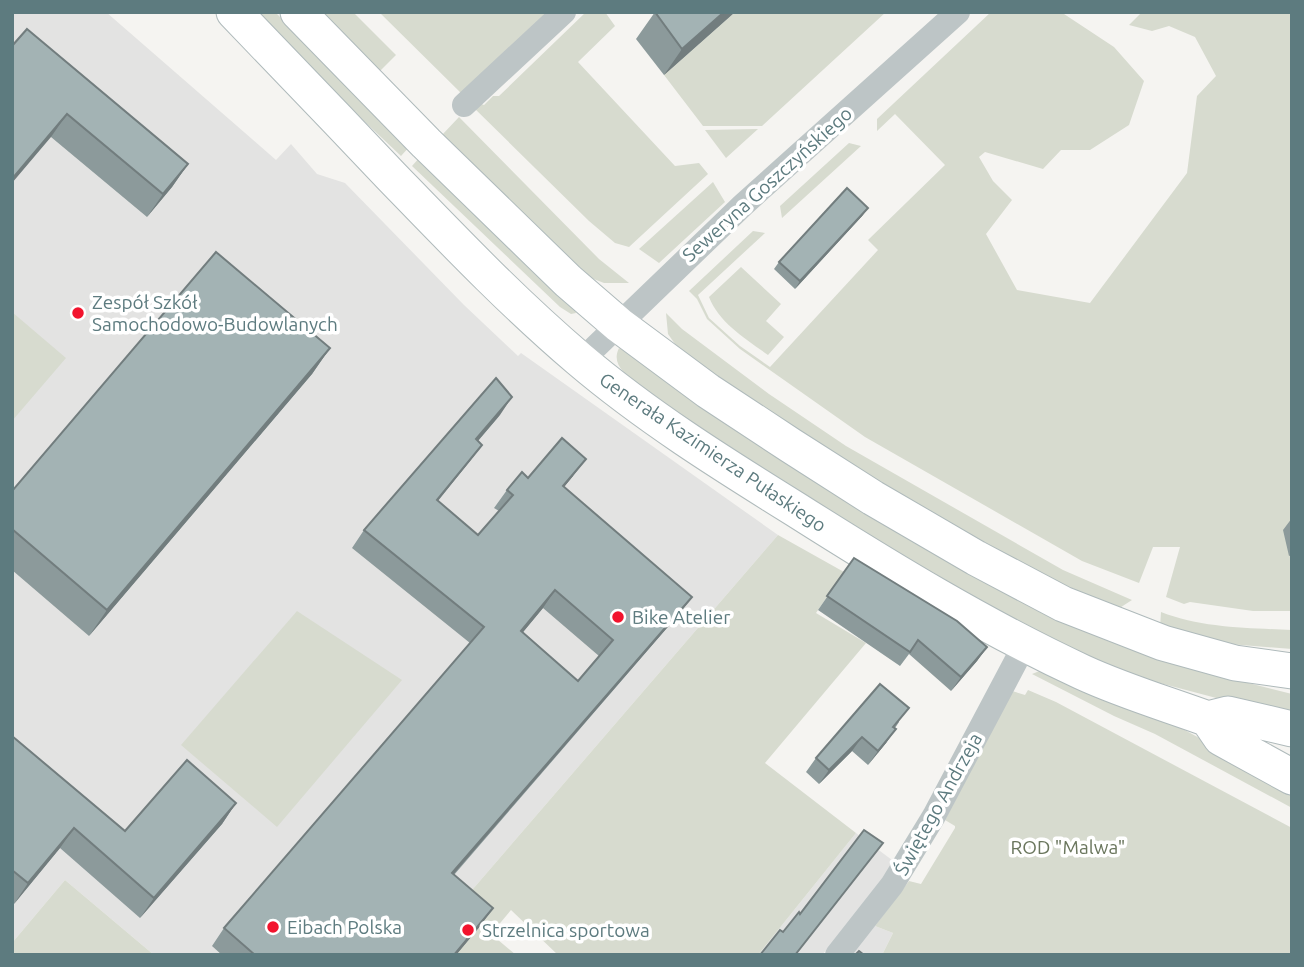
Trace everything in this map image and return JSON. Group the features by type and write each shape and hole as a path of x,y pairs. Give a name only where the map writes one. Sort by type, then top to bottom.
{"main road":[{"name":"Generała Kazimierza Pułaskiego","path":"234,12 475,262 581,361 625,396 760,488 925,588 1025,644 1086,674 1209,719 1228,714 1292,729"},
{"path":"298,12 426,143 568,281 619,325 708,391 873,498 1029,587 1097,619 1163,643 1235,663 1292,671"},
{"path":"1209,719 1221,738 1292,777"}],"street":[{"path":"464,105 564,12"},
{"name":"Seweryna Goszczyńskiego","path":"581,361 743,205 958,12"},
{"name":"Świętego Andrzeja","path":"837,955 892,885 934,816 1025,644"}],"shaded area":[{"path":"12,12 106,12 276,160 291,144 317,174 345,183 464,305 518,356 521,353 778,535 416,955 154,955 65,880 12,943"},
{"path":"856,833 896,863 878,888 822,955 758,955"},
{"path":"875,926 893,933 882,955 851,955"}],"green space":[{"path":"254,12 275,12 410,146 401,156 309,69"},
{"path":"319,12 353,12 396,55 378,73"},
{"path":"379,12 552,12 464,96"},
{"path":"586,12 605,12 615,26 578,62 675,166 699,163 708,174 629,247 615,243 589,221 472,106 476,102 484,105 493,96 499,96"},
{"path":"735,12 886,12 762,126 703,126 664,75"},
{"path":"991,12 1061,12 1114,47 1144,81 1129,125 1090,150 1061,150 1043,169 985,152 979,157 993,181 1012,200 986,234 1017,290 1090,303 1187,173 1197,96 1216,76 1195,37 1169,26 1152,31 1129,25 1142,12 1292,12 1292,611 1253,611 1190,602 1184,604 1166,597 1180,547 1153,547 1139,583 1082,561 865,437 740,349 707,319 697,299 689,291 753,231 765,233 698,295 709,318 740,346 770,367 878,250 868,240 945,165 895,114 877,131 877,119"},
{"path":"459,117 599,259 629,283 604,283 586,276 442,135"},
{"path":"758,129 726,158 705,130"},
{"path":"849,143 861,146 782,218 780,206"},
{"path":"420,157 574,308 576,313 571,314 560,307 412,166"},
{"path":"713,182 725,202 659,263 639,249"},
{"path":"741,267 781,304 766,321 784,337 768,355 726,323 709,297"},
{"path":"12,312 66,358 12,421"},
{"path":"666,313 682,329 769,394 846,446 1063,570 1132,600 1118,609 1043,575 923,509 768,413 680,351 668,334"},
{"path":"619,348 1166,662 1292,694 1292,718 1137,677 1028,629 780,483 632,380 618,364"},
{"path":"778,535 844,572 816,613 866,643 765,763 856,833 758,955 558,955 511,910 491,934 516,955 416,955"},
{"path":"297,611 402,680 277,827 181,745"},
{"path":"1161,612 1209,624 1292,630 1292,649 1229,644 1160,628"},
{"path":"1042,670 1179,727 1292,788 1292,808 1155,734 1032,674"},
{"name":"ROD \"Malwa\"","path":"1028,690 1056,702 1292,828 1292,955 882,955 893,933 875,926 909,881 921,884 955,828 945,820 1012,691 1025,695"},
{"path":"65,880 154,955 12,955 12,943"}],"building":[{"path":"655,12 724,12 682,49"},
{"path":"27,29 188,164 163,194 67,114 12,179 12,46"},
{"path":"847,188 868,208 800,281 779,262"},
{"path":"216,252 330,348 107,610 12,529 12,491"},
{"path":"496,378 512,397 476,439 482,445 437,500 478,535 513,495 507,490 522,472 528,478 562,438 586,459 563,486 692,597 452,873 493,908 454,955 255,955 224,928 484,627 364,530","holes":["555,590 613,640 578,681 521,631"]},
{"path":"854,558 957,621 987,647 961,677 918,640 910,652 827,596"},
{"path":"880,684 909,708 878,751 862,737 829,770 816,758"},
{"path":"12,736 125,831 187,760 236,803 154,898 74,828 28,883 12,870"},
{"path":"864,830 883,843 795,955 760,955 780,930 783,932 799,912 800,914"}],"place":[{"name":"Zespół Szkół Samochodowo-Budowlanych","path":"78,313"},
{"name":"Bike Atelier","path":"618,617"},
{"name":"Eibach Polska","path":"273,927"},
{"name":"Strzelnica sportowa","path":"468,930"}]}
